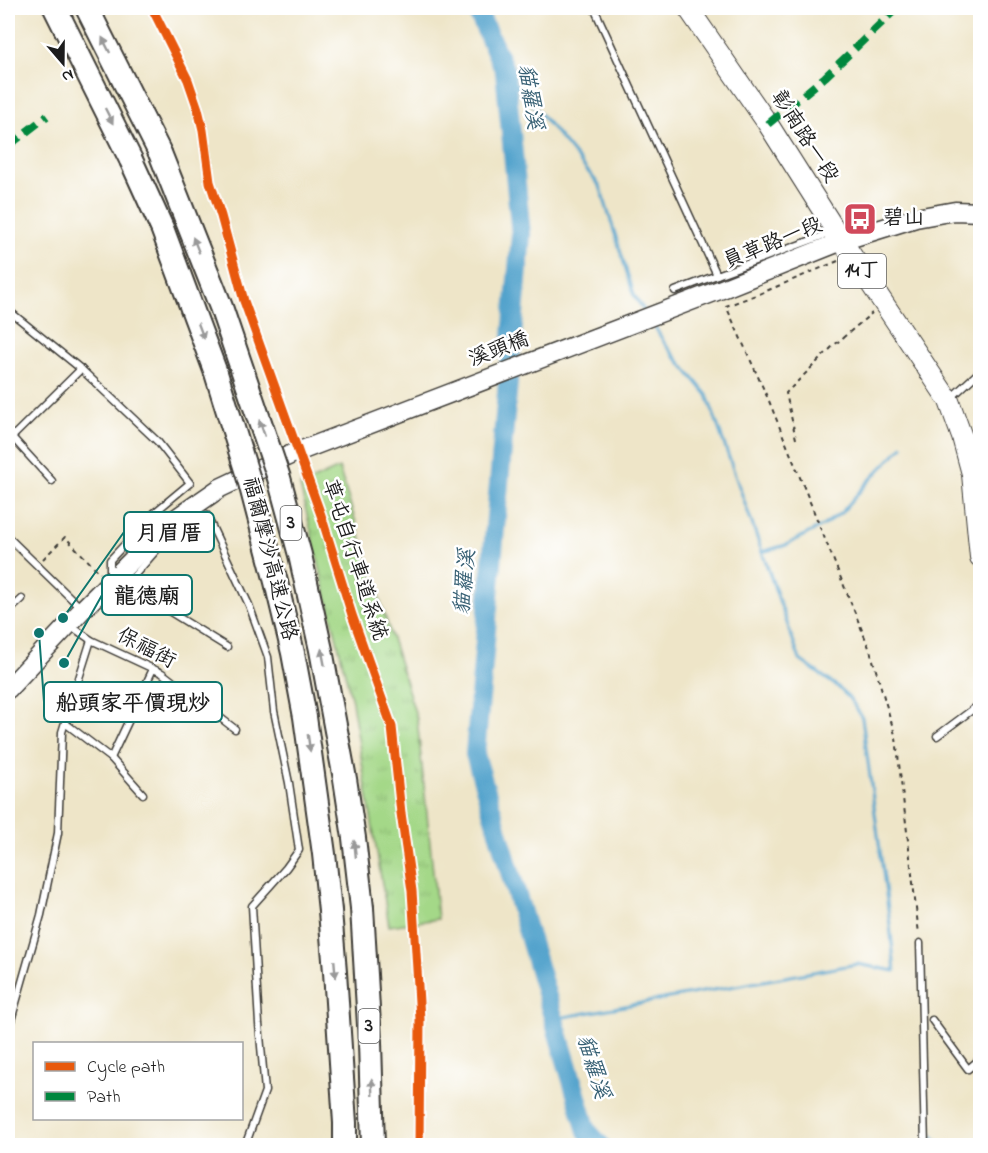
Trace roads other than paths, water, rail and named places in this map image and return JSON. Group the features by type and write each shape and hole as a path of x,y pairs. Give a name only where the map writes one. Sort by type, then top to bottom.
{"highway":[{"name":"福爾摩沙高速公路","path":"55,8 131,160 162,228 216,373 250,483 276,582 305,717 324,854 336,984 345,1146"},
{"name":"福爾摩沙高速公路","path":"87,8 160,153 225,318 279,478 300,555 321,650 354,838 362,908 370,1042 373,1146"}],"main road":[{"name":"彰南路一段","path":"688,8 768,124 842,241 949,401 976,474 981,557"},
{"name":"員草路一段","path":"720,282 916,218 955,211 981,212"},
{"name":"溪頭橋","path":"9,685 168,524 220,488 292,454 720,282"}],"lane":[{"path":"594,8 720,282 675,291"},
{"path":"8,310 81,369 158,442 190,483 154,513 110,560 109,583"},
{"path":"51,481 10,439 81,369"},
{"path":"949,401 981,371"},
{"path":"109,583 132,578 160,546 206,514 249,604 268,657 274,711 289,783 299,850 252,906 265,1091 245,1146"},
{"path":"8,537 83,609"},
{"path":"109,583 133,589 227,647"},
{"path":"8,612 22,599"},
{"name":"保福街","path":"69,624 91,639 162,673 235,729"},
{"path":"8,1031 41,915 58,833 62,732 91,639"},
{"path":"111,758 153,669"},
{"path":"937,736 981,704"},
{"path":"65,723 111,758 143,794"},
{"path":"920,943 925,1146"},
{"path":"932,1020 968,1069 981,1059"}],"waterway":[{"name":"貓羅溪","path":"476,8 505,71 521,235 475,754 587,1131 601,1146"},
{"path":"505,71 600,186 634,295 645,312"},
{"path":"553,1019 857,964 895,971 862,718 851,700 838,687 800,660 707,395 665,344 652,322"},
{"path":"762,552 786,545 824,525 842,512 903,446"},
{"path":"933,1136 941,1146"}],"place":[{"name":"碧山","path":"860,219"},
{"name":"月眉厝","path":"63,618"},
{"name":"船頭家平價現炒","path":"39,633"},
{"name":"龍德廟","path":"64,663"}]}
